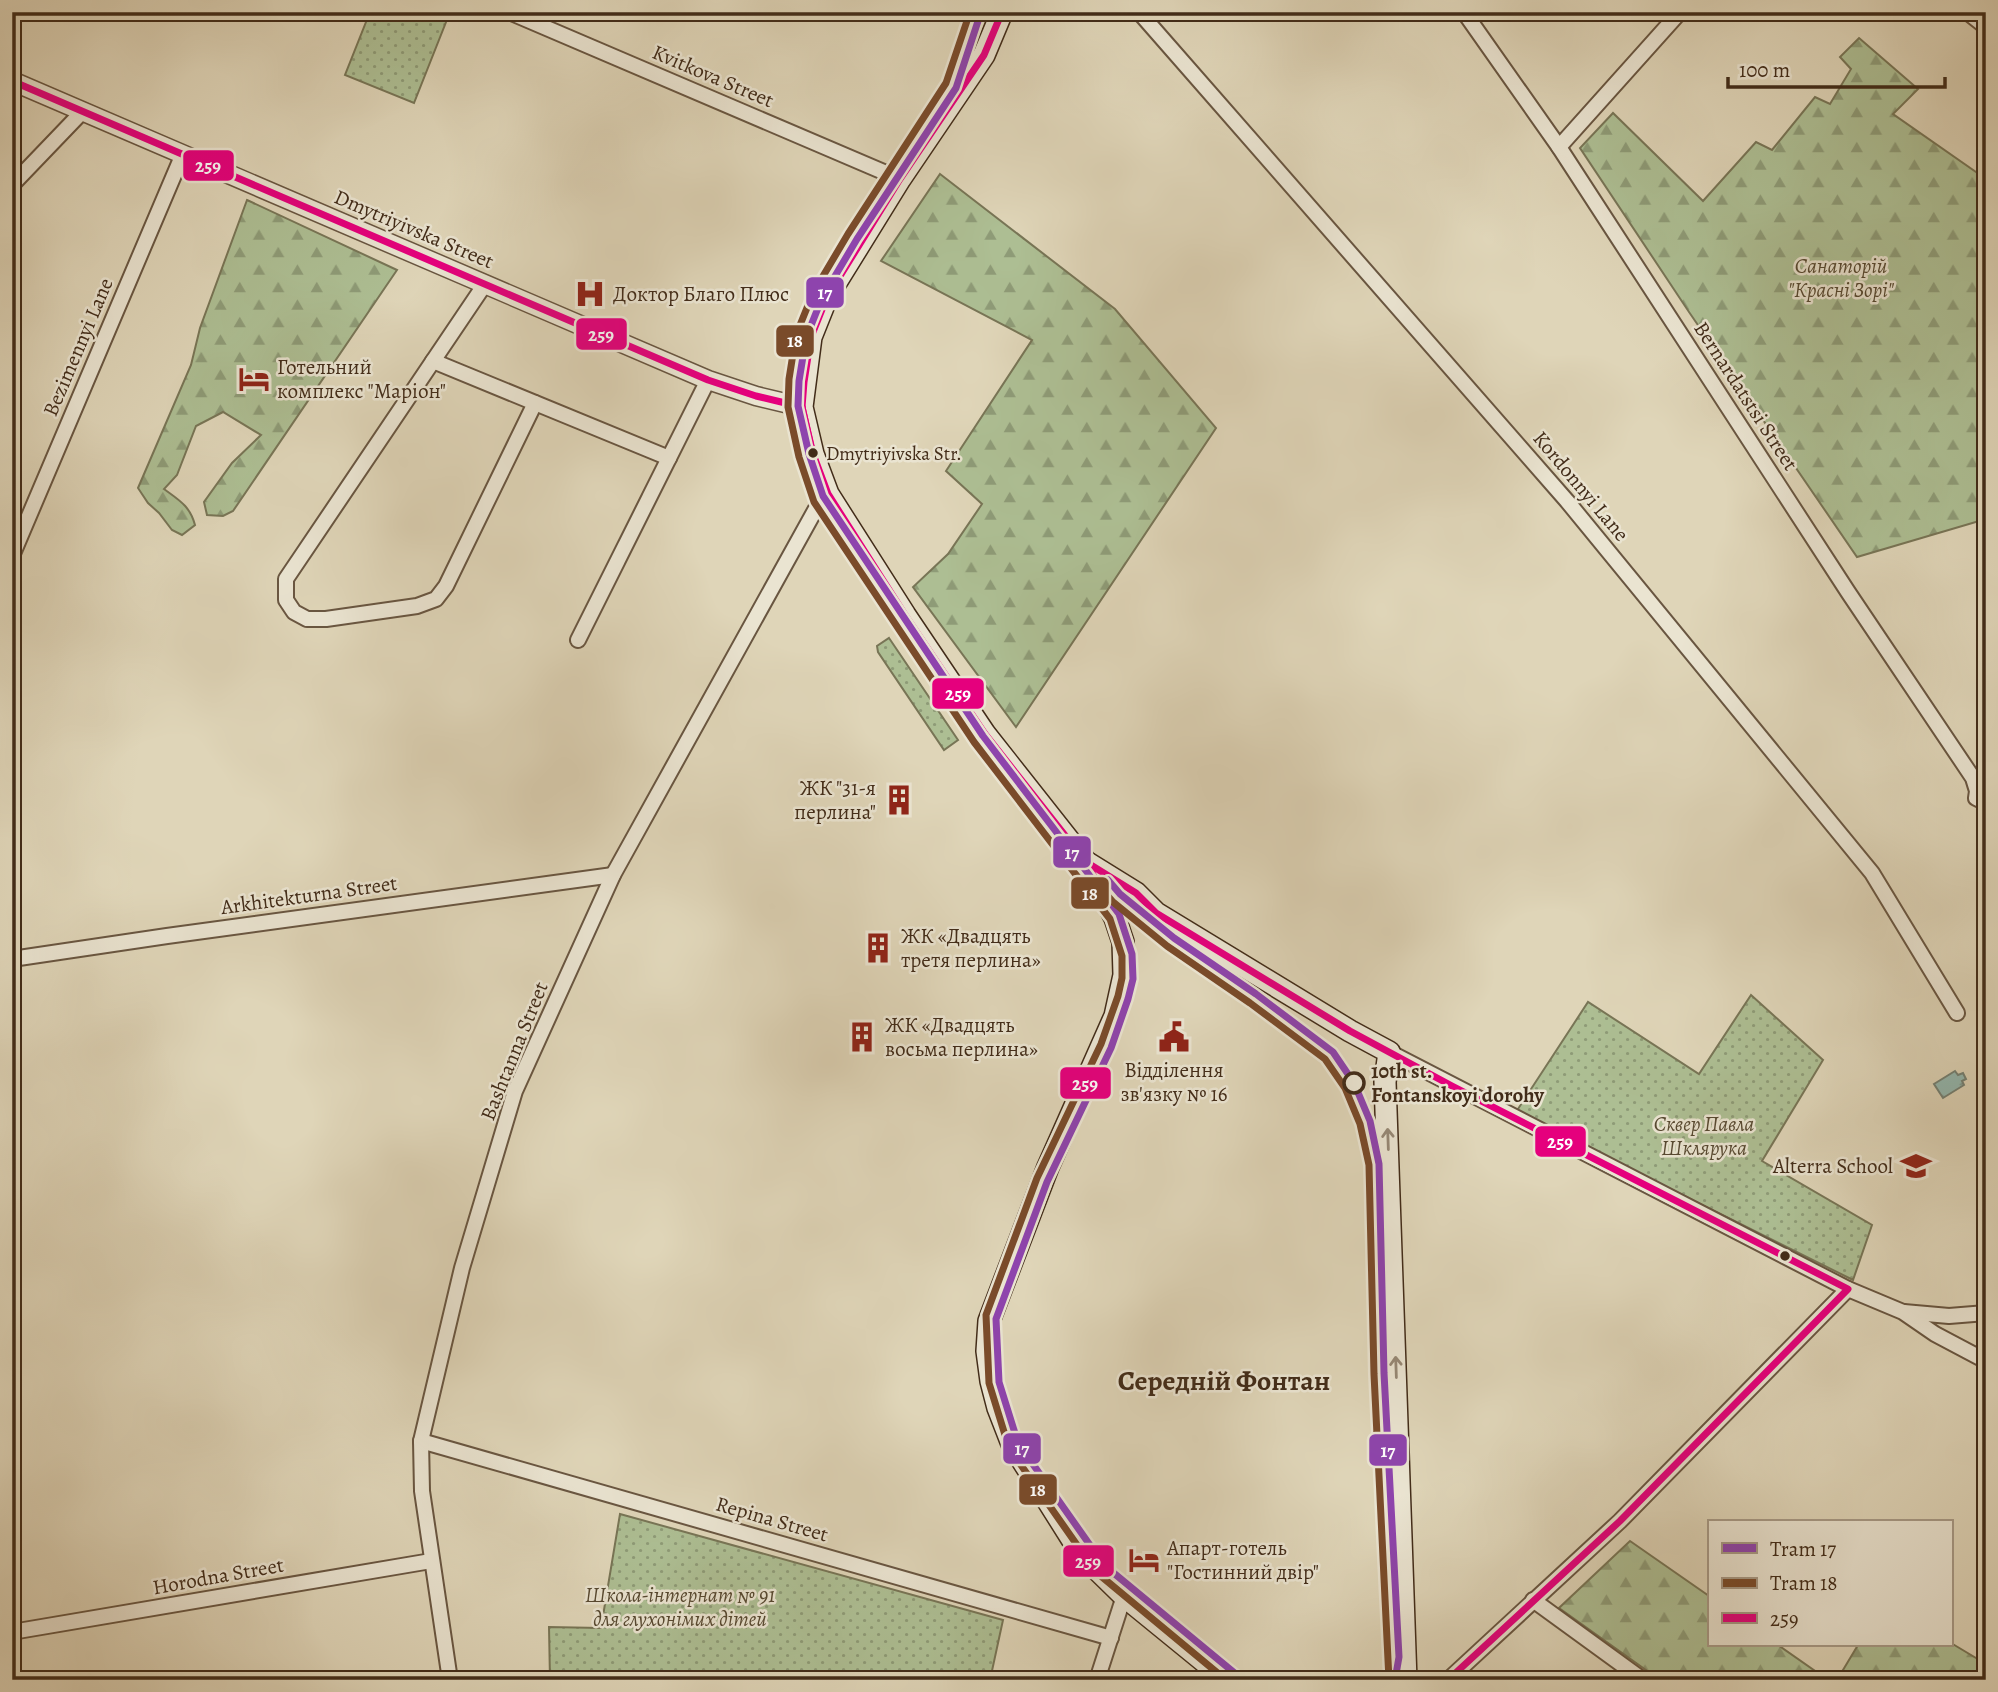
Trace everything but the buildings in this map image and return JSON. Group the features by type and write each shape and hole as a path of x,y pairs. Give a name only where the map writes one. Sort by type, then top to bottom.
{"main road":[{"path":"1002,12 984,55 900,179 827,297 811,337 802,407 813,454 828,494 985,734 1086,862 1114,913 1123,942 1124,975 1115,1016 1048,1167 989,1321 987,1352 991,1381 1012,1444 1082,1555 1124,1596 1227,1680"},
{"path":"1086,862 1136,893 1156,913"},
{"path":"1119,930 1125,912 1132,908 1156,913 1389,1052 1385,1082 1403,1673"}],"street":[{"name":"Kvitkova Street","path":"509,12 900,179"},
{"name":"Kordonnyi Lane","path":"1139,12 1567,501 1872,873 1957,1013"},
{"name":"Bernardatstsi Street","path":"1464,12 1559,147 1848,592 1973,778 1976,784 1976,799 1986,803"},
{"path":"1559,147 1680,12"},
{"path":"1967,12 1986,27"},
{"name":"Dmytriyivska Street","path":"12,81 708,380 756,396 802,407"},
{"path":"12,185 83,111"},
{"name":"Bezimennyi Lane","path":"12,556 183,155"},
{"path":"485,284 286,579 286,600 294,612 307,619 326,618 417,606 436,599 446,586 535,403"},
{"path":"433,361 669,458"},
{"path":"578,640 708,380"},
{"name":"Bashtanna Street","path":"450,1680 422,1491 421,1441 462,1268 515,1091 613,875 823,496 828,494"},
{"name":"Arkhitekturna Street","path":"12,959 613,875"},
{"path":"1389,1052 1848,1289 1903,1312 1934,1334 1986,1361"},
{"path":"1448,1680 1620,1521 1848,1289"},
{"path":"1903,1312 1949,1316 1986,1313"},
{"name":"Repina Street","path":"421,1441 1111,1637"},
{"name":"Horodna Street","path":"12,1632 431,1561"},
{"path":"1097,1680 1124,1596"},
{"path":"1533,1600 1643,1680"}],"green space":[{"path":"370,12 450,12 414,103 345,75"},
{"name":"Санаторій \"Красні Зорі\"","path":"1859,38 1918,89 1893,114 1986,179 1986,519 1857,557 1580,148 1613,113 1703,201 1756,142 1772,150 1815,97 1830,104 1851,69 1840,57"},
{"path":"940,174 1115,309 1216,428 1016,727 913,587 948,554 982,504 946,471 1032,340 881,261"},
{"path":"247,200 397,270 233,511 223,516 207,515 204,502 232,463 261,435 223,412 196,426 177,475 164,489 183,504 193,518 195,525 182,535 172,530 138,488 191,365 200,328"},
{"path":"889,638 958,740 944,750 878,652 877,646"},
{"name":"Сквер Павла Шклярука","path":"1751,995 1823,1060 1762,1161 1872,1225 1853,1280 1516,1112 1588,1002 1699,1074"},
{"name":"Школа-інтернат № 91 для глухонімих дітей","path":"620,1514 1003,1620 990,1680 550,1680 549,1627 601,1628"},
{"path":"1630,1541 1708,1595 1708,1646 1779,1646 1828,1680 1660,1680 1559,1608"},
{"path":"1952,1644 1986,1664 1986,1680 1837,1680 1857,1646 1952,1646"}],"water":[{"path":"1955,1071 1958,1075 1963,1073 1966,1079 1962,1081 1964,1085 1943,1098 1934,1084"}],"tram line":[{"name":"18","path":"970,12 946,83 813,293 796,335 788,407 799,457 814,502 974,742 1110,919 1122,956 1122,978 1118,996 1101,1044 1037,1178 986,1315 989,1383 1009,1448 1096,1572 1226,1680"},
{"name":"17","path":"981,12 956,88 857,239 822,298 806,338 798,406 809,454 823,496 983,736 1119,914 1132,954 1133,979 1128,999 1111,1048 1047,1182 996,1319 999,1382 1018,1443 1104,1565 1243,1680"},
{"name":"17","path":"1108,880 1120,894 1174,938 1256,994 1333,1052 1354,1083 1370,1121 1379,1164 1384,1373 1399,1657 1395,1680"},
{"name":"18","path":"1100,887 1113,902 1167,946 1325,1059 1345,1088 1360,1124 1369,1165 1374,1374 1389,1680"}],"transit line":[{"name":"259","path":"811,447 802,407 804,382 811,337 827,297 900,179 984,55 1002,12"},
{"name":"259","path":"12,81 708,380 756,396 802,407"},
{"name":"259","path":"802,407 813,454 828,494 985,734 1086,862 1136,893 1156,913 1350,1031 1848,1289 1620,1521 1448,1680"},
{"name":"259","path":"1087,863 1115,918 1123,942 1124,975 1115,1016 1048,1167 989,1321 987,1351 991,1381 1012,1444 1082,1555 1124,1596 1227,1680"}],"place":[{"name":"Доктор Благо Плюс","path":"590,294"},
{"name":"Готельний комплекс \"Маріон\"","path":"254,379"},
{"name":"Dmytriyivska Str.","path":"813,453"},
{"name":"ЖК \"31-я перлина\"","path":"899,800"},
{"name":"ЖК «Двадцять третя перлина»","path":"878,948"},
{"name":"ЖК «Двадцять восьма перлина»","path":"862,1037"},
{"name":"Відділення зв'язку № 16","path":"1174,1037"},
{"name":"10th st. Fontanskoyi dorohy","path":"1354,1083"},
{"name":"Alterra School","path":"1916,1166"},
{"name":"Апарт-готель \"Гостинний двір\"","path":"1144,1560"}],"district":[{"name":"Середній Фонтан","path":"1224,1380"}]}
